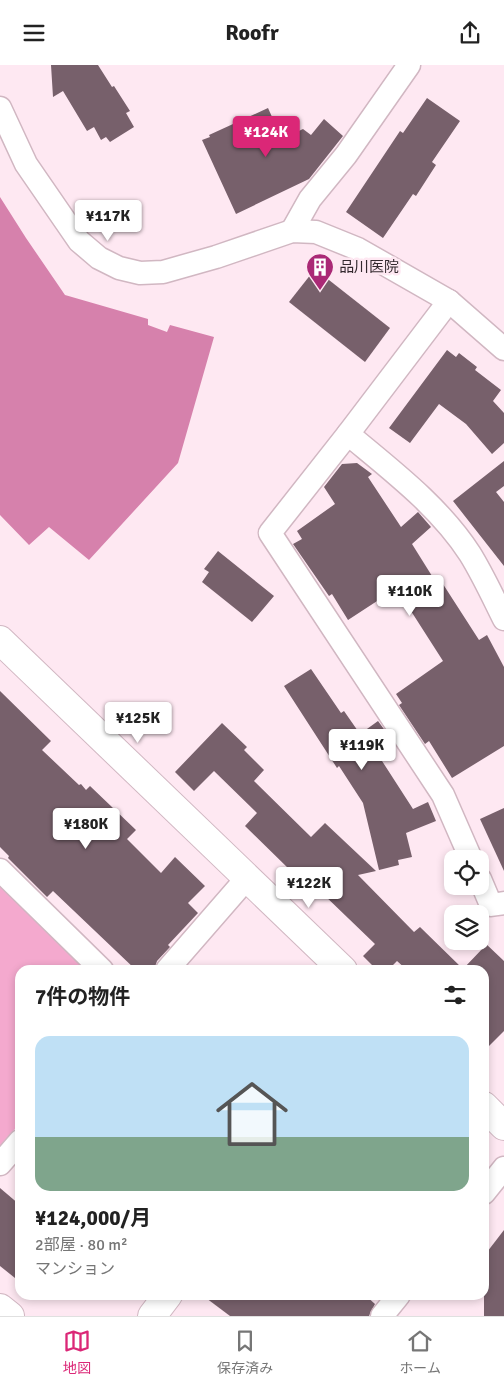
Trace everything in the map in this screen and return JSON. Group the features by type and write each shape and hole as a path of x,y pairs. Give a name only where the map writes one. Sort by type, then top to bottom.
{"street":[{"path":"292,231 310,199 346,155 409,65"},
{"path":"0,109 26,164 79,241 99,258 119,268 140,273 163,272 216,257 292,231 316,232 358,249 449,301 504,349"},
{"path":"449,301 270,533 443,795 467,850"},
{"path":"348,434 402,479 440,516 470,554 504,619"},
{"path":"0,640 338,965"},
{"path":"0,870 97,965"},
{"path":"171,965 246,878"},
{"path":"487,895 491,905 504,903"},
{"path":"489,1111 504,1126"},
{"path":"0,1164 15,1147"},
{"path":"489,1187 504,1168"},
{"path":"152,1316 164,1300"},
{"path":"382,1316 395,1300"},
{"path":"0,1309 10,1316"}],"shaded area":[{"path":"0,197 65,295 148,319 148,325 167,332 170,325 214,337 178,463 89,560 49,527 29,545 0,515"},
{"path":"0,885 83,965 15,965 15,1129 0,1146"}],"building":[{"path":"51,65 98,65 130,111 126,113 134,127 110,142 106,137 101,140 94,127 87,131 63,91 53,97"},
{"path":"427,98 460,121 432,162 436,165 416,196 413,194 383,238 346,212 400,131 403,133"},
{"path":"268,108 282,139 303,129 311,135 324,119 343,136 309,179 236,214 202,140"},
{"name":"品川医院","path":"315,269 390,328 365,362 289,302"},
{"path":"447,350 456,357 459,353 477,367 475,370 501,390 493,401 504,413 504,443 492,454 466,424 439,404 410,443 389,428"},
{"path":"504,461 504,486 496,492 504,502 504,566 453,501"},
{"path":"357,463 372,474 368,477 401,527 418,512 431,527 412,544 437,584 441,581 479,640 487,635 504,667 504,746 452,778 429,741 425,744 399,705 402,703 396,694 443,661 402,597 400,599 394,590 348,620 332,594 329,596 293,544 302,539 297,531 335,504 324,487 342,464"},
{"path":"218,551 274,596 252,622 202,582 209,572 204,569"},
{"path":"311,669 341,713 344,711 360,734 378,721 389,736 373,747 413,809 428,802 436,821 406,833 412,857 398,860 399,865 379,870 363,803 339,766 337,768 284,686"},
{"path":"0,691 51,741 42,750 79,785 81,784 86,790 90,786 136,830 127,839 161,873 175,857 205,886 188,903 198,913 168,945 170,947 156,965 131,965 53,891 47,897 8,858 9,856 0,847"},
{"path":"222,723 247,747 244,750 264,770 254,781 311,837 325,823 376,871 358,875 414,932 420,927 459,965 401,965 397,961 393,965 372,965 363,956 375,944 295,867 291,871 245,826 257,813 214,771 194,791 175,772"},
{"path":"504,808 504,871 480,819"},
{"path":"489,947 504,961 504,1031 489,1046 489,965 467,965 481,950 489,950"},
{"path":"0,1188 15,1201 15,1278 0,1266"},
{"path":"504,1230 504,1316 484,1316 484,1300 489,1300 489,1250"},
{"path":"209,1300 371,1300 375,1304 369,1316 230,1316"}],"place":[{"name":"品川医院","path":"320,291"}]}
